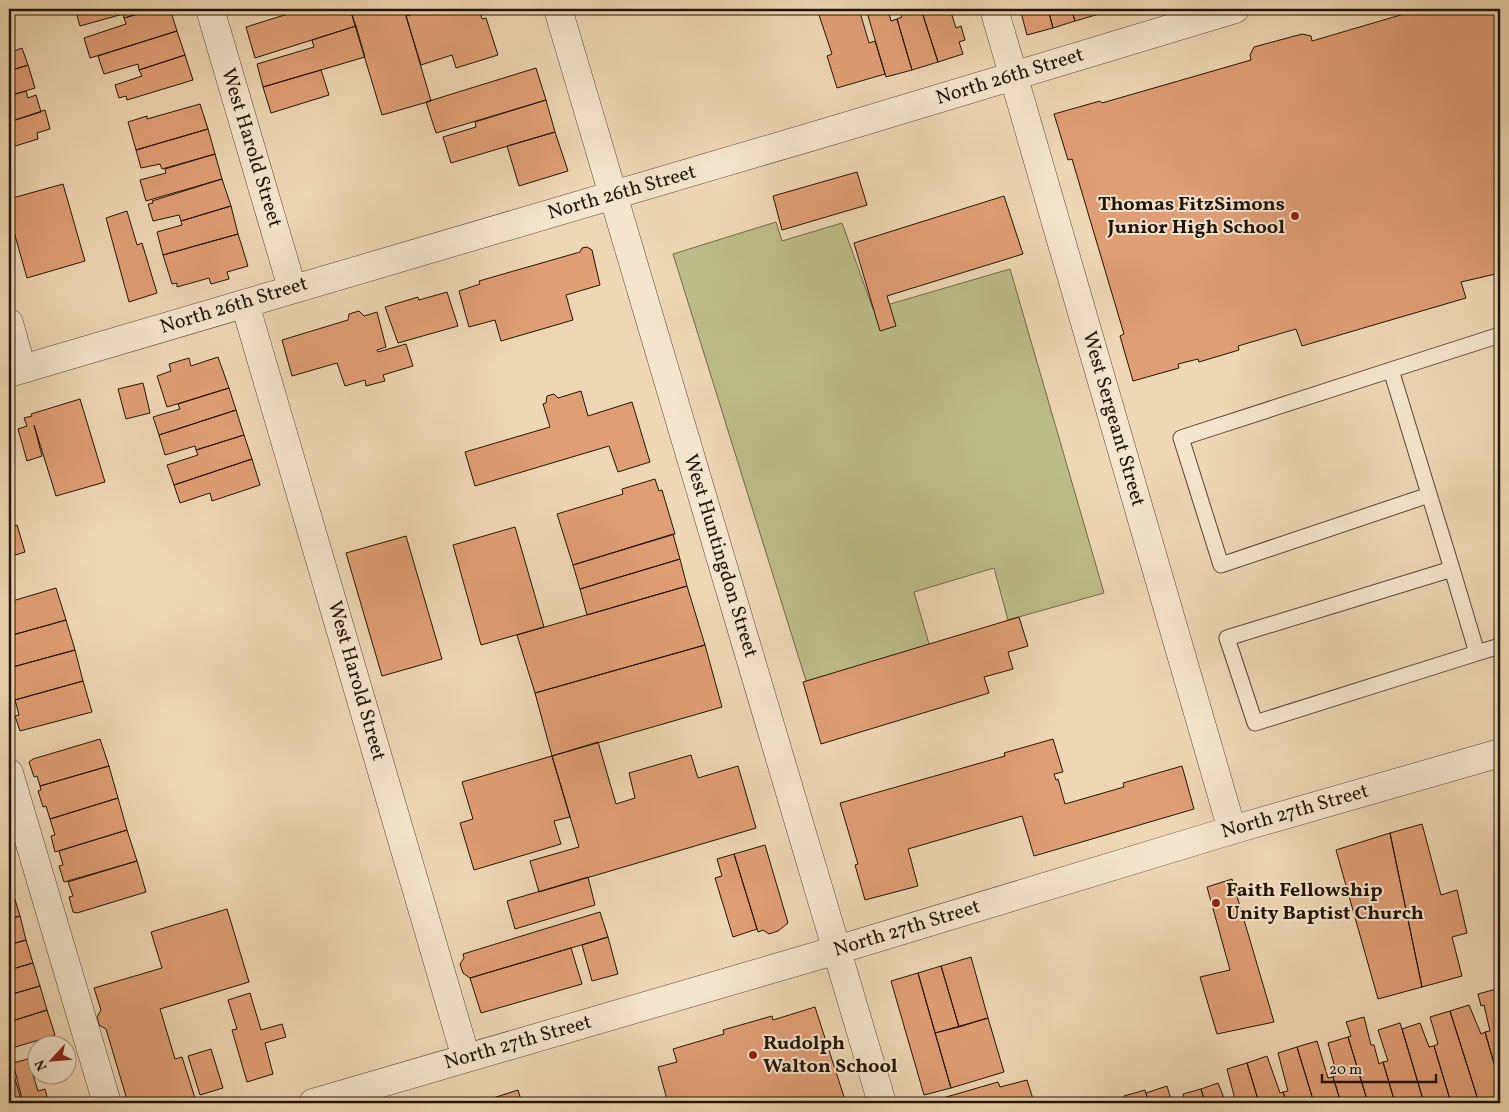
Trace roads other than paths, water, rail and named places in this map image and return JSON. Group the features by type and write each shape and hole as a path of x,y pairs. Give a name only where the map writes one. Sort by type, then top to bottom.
{"street":[{"name":"West Harold Street","path":"210,9 292,288"},
{"name":"West Huntingdon Street","path":"558,9 882,1103"},
{"name":"West Sergeant Street","path":"994,9 1232,830"},
{"name":"North 26th Street","path":"16,371 245,304 292,288 613,196 1235,9"},
{"name":"West Harold Street","path":"245,304 466,1058"},
{"path":"9,323 16,371"},
{"name":"North 27th Street","path":"313,1103 368,1095 466,1058 837,950 1232,830 1500,753"},
{"path":"9,773 107,1103"}],"lane":[{"path":"1429,495 1221,565 1180,438 1500,335"},
{"path":"1391,370 1477,653"},
{"path":"1452,569 1227,638 1255,723 1500,646"}],"place":[{"name":"Thomas FitzSimons Junior High School","path":"1295,216"},
{"name":"Faith Fellowship Unity Baptist Church","path":"1216,903"},
{"name":"Rudolph Walton School","path":"753,1055"}]}
